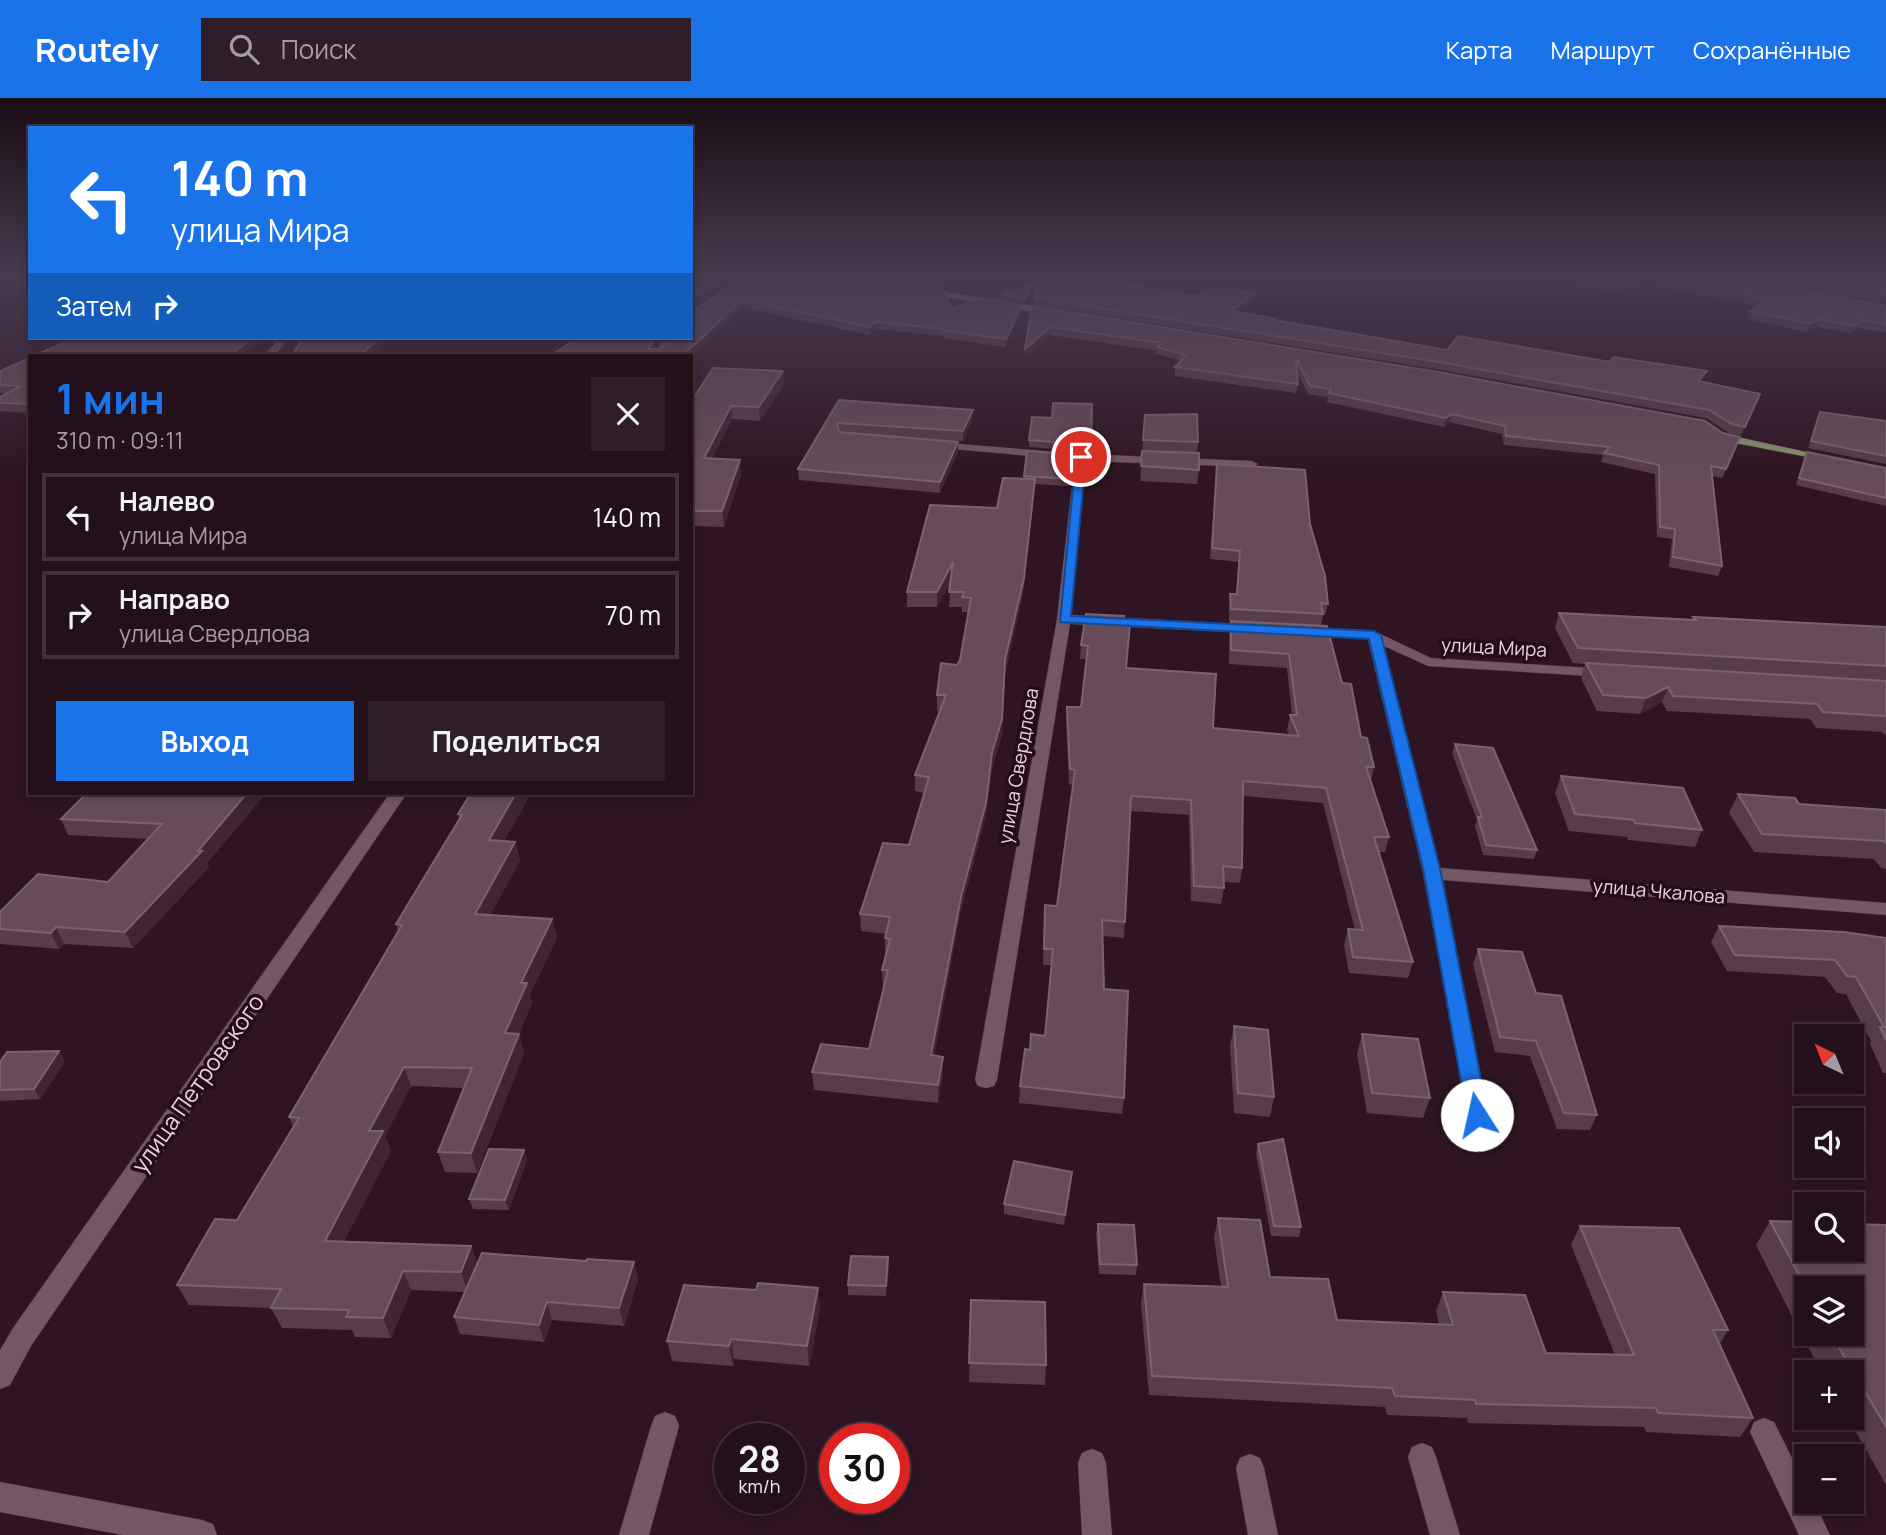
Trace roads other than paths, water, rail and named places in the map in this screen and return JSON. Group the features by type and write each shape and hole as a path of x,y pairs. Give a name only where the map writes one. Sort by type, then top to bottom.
{"main road":[{"path":"1706,424 1726,438 1846,462"}],"street":[{"path":"928,444 1081,457 1252,464"},
{"name":"улица Свердлова","path":"986,1080 1064,620 1081,457"},
{"path":"1064,620 1266,629"},
{"name":"улица Мира","path":"1293,631 1374,635 1428,662 1622,674"},
{"path":"1374,635 1432,873 1477,1115"},
{"name":"улица Петровского","path":"0,1376 22,1337 397,795"},
{"name":"улица Чкалова","path":"1432,873 1886,909"},
{"path":"634,1535 665,1426"},
{"path":"1764,1432 1815,1535"},
{"path":"1422,1457 1445,1535"},
{"path":"1092,1464 1097,1535"},
{"path":"1250,1468 1263,1535"},
{"path":"0,1496 202,1535"}]}
